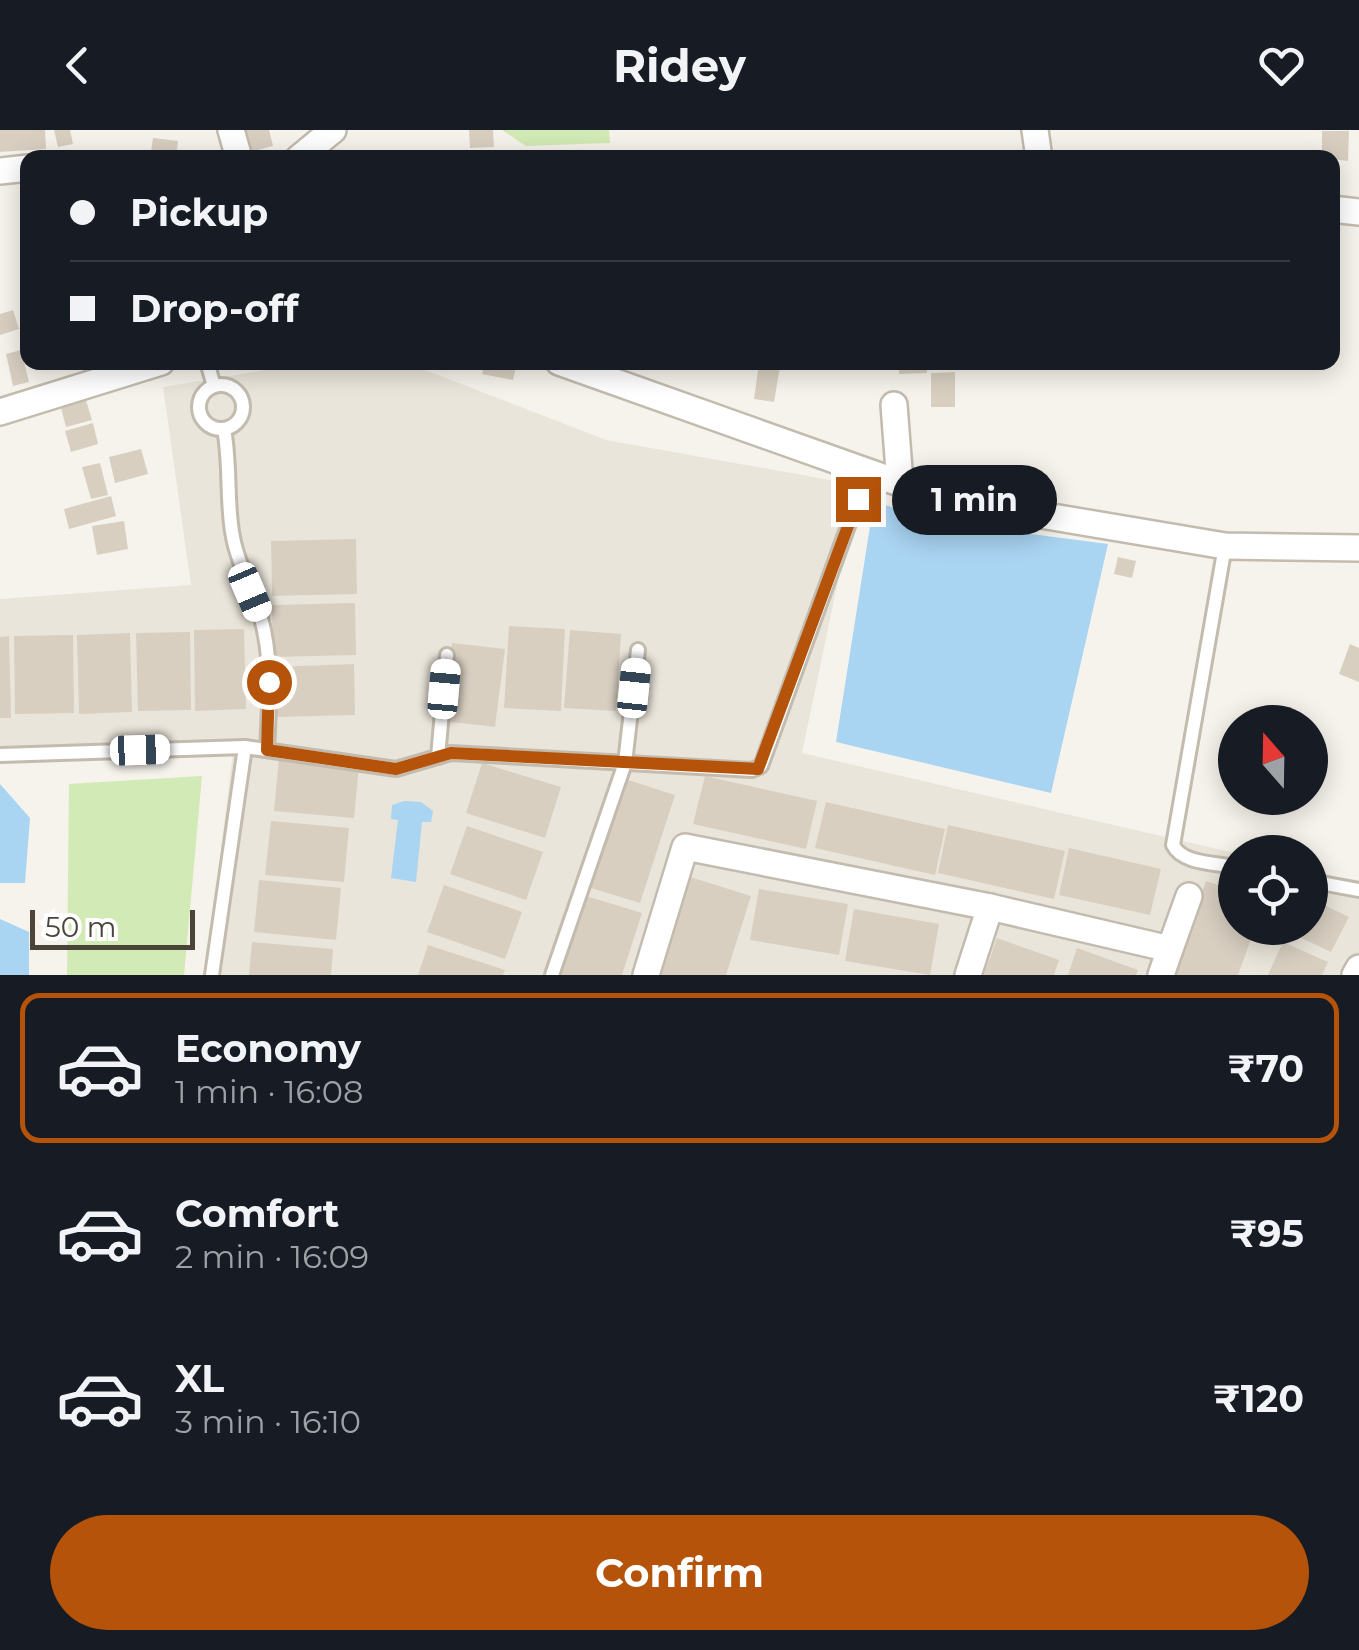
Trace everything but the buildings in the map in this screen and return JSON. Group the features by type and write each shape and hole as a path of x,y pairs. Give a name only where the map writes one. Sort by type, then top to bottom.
{"street":[{"path":"309,150 333,130"},
{"path":"0,412 135,370"},
{"path":"582,370 900,484 964,502 1224,546 1359,548"},
{"path":"894,404 900,484"},
{"path":"646,975 685,847 990,907 1170,948"},
{"path":"1161,975 1189,896"},
{"path":"968,975 990,907"},
{"path":"1356,975 1359,968"}],"lane":[{"path":"209,370 214,386"},
{"path":"221,384 234,390 242,401 241,416 224,428 210,426 200,415 202,394 214,386 221,384"},
{"path":"224,428 230,463 233,538 261,617 265,642 269,682 267,750"},
{"path":"0,754 245,747 396,769 451,753 752,770 761,766 868,471"},
{"path":"1218,864 1178,855 1173,845 1224,546"},
{"path":"552,975 624,763 638,650"},
{"path":"438,757 447,655"},
{"path":"212,975 245,747"},
{"path":"1328,884 1359,890"}],"shaded area":[{"path":"264,370 425,370 606,440 858,485 802,753 1218,849 1218,945 1328,945 1328,874 1359,882 1359,975 206,975 233,752 0,750 0,599 191,585 163,387"}],"green space":[{"path":"502,130 609,130 610,143 526,146"},
{"path":"202,776 184,975 67,975 69,784"}],"water":[{"path":"874,501 931,521 1108,544 1051,793 836,742"},
{"path":"0,784 30,818 25,883 0,883"},
{"path":"421,802 433,811 431,822 422,822 416,882 391,878 398,820 391,819 392,805"},
{"path":"0,919 29,932 29,975 0,975"}],"route":[{"path":"269,682 267,750 396,769 451,753 758,769 858,499"}]}
